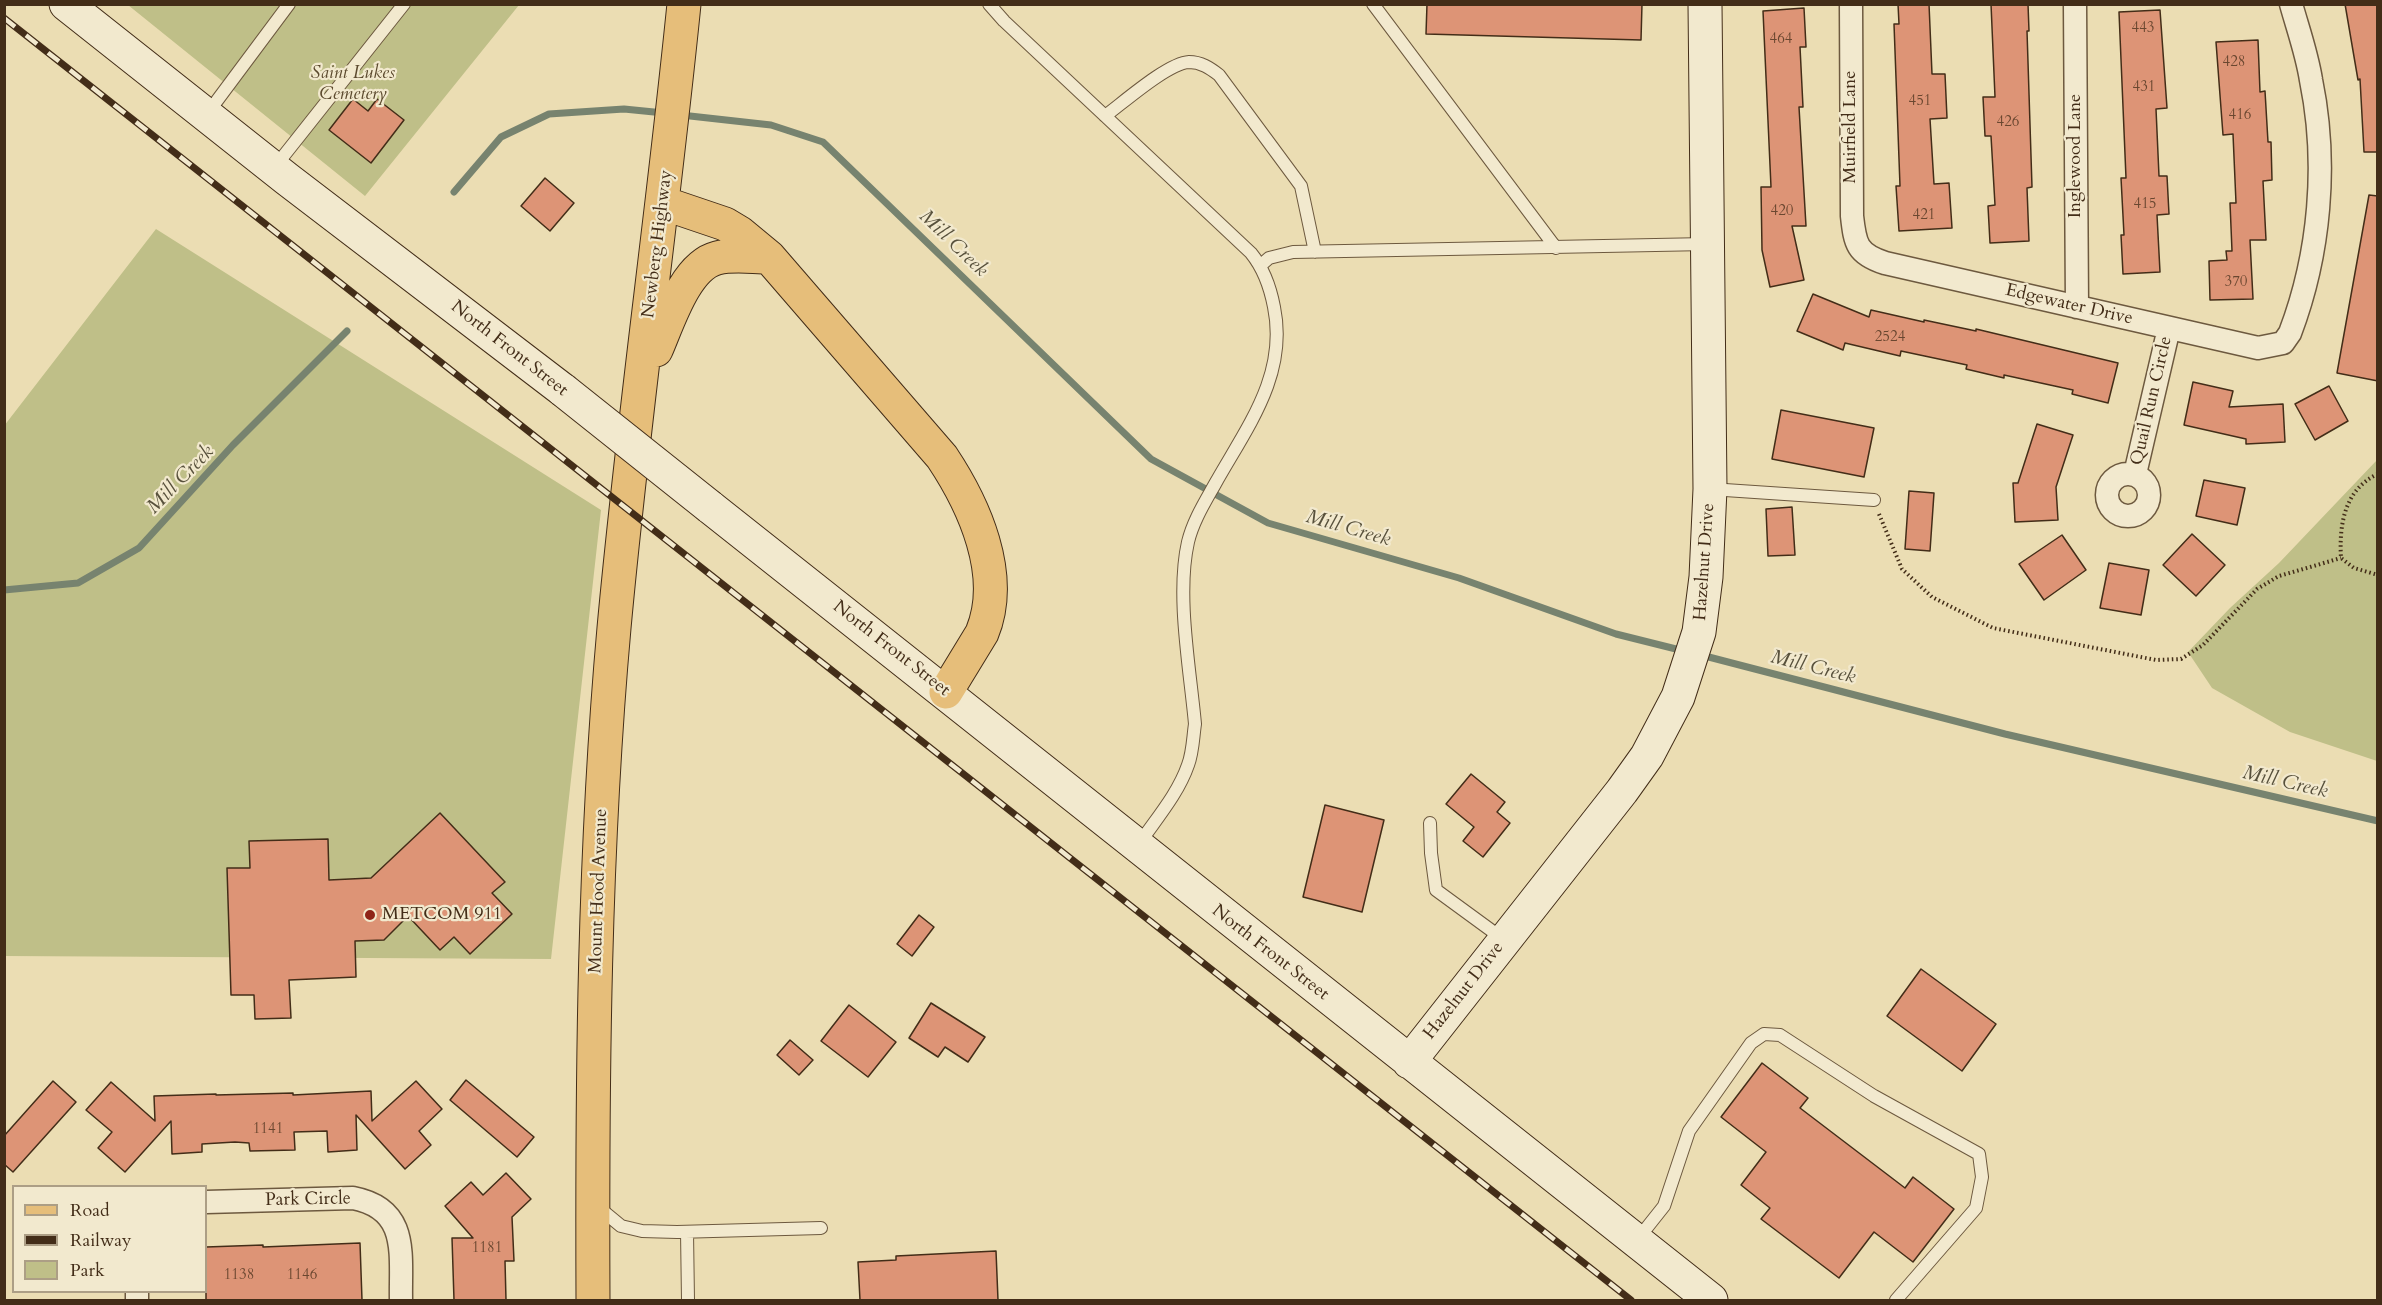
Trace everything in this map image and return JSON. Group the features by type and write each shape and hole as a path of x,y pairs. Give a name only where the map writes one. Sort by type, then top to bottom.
{"main road":[{"name":"Newberg Highway","path":"629,483 663,203 684,4"},
{"name":"Hazelnut Drive","path":"1408,1062 1647,756 1678,698 1699,632 1706,577 1710,489 1705,4"},
{"name":"North Front Street","path":"68,5 273,169 563,390 1711,1300"},
{"path":"663,203 724,224 740,233 769,257 942,457 971,508 987,564 990,607 986,623 975,646 946,692"},
{"path":"642,382 676,305 695,272 705,263 717,258 769,257"},
{"name":"Mount Hood Avenue","path":"593,1300 594,1036 599,878 614,631 629,483"}],"street":[{"name":"Muirfield Lane","path":"1851,4 1852,216 1859,249"},
{"name":"Inglewood Lane","path":"2075,4 2077,307"},
{"name":"Edgewater Drive","path":"1859,249 1870,258 1885,263 2258,348 2283,343 2296,318 2312,251 2320,184 2318,125 2313,90 2307,59 2290,4"},
{"name":"Quail Run Circle","path":"2135,474 2169,328"},
{"name":"Park Circle","path":"207,1202 352,1198 369,1201 392,1218 397,1228 400,1244 401,1300"}],"lane":[{"path":"206,115 289,4"},
{"path":"273,169 404,4"},
{"path":"989,4 1251,253 1261,265 1267,279 1276,318 1276,360 1269,384 1255,414 1204,503 1189,539 1184,576 1195,724 1189,764 1179,784 1137,847"},
{"path":"1373,4 1556,248"},
{"path":"1105,116 1178,64 1200,63 1210,68 1219,75 1301,186 1315,252"},
{"path":"1261,265 1269,258 1282,254 1315,252 1708,244"},
{"path":"1710,489 1874,500"},
{"path":"1430,823 1436,890 1504,940"},
{"path":"1636,1242 1664,1206 1689,1131 1751,1043 1764,1034 1780,1035 1874,1096 1979,1154 1982,1178 1976,1208 1896,1300"},
{"path":"593,1203 621,1226 642,1231 821,1228"},
{"path":"687,1232 688,1300"}],"path":[{"path":"2378,474 2370,477 2353,494 2343,516 2340,542 2341,558 2354,568 2378,575"},
{"path":"1874,500 1902,569 1932,597 1992,628 2156,660 2181,659 2203,645 2257,590 2279,576 2341,558"}],"green space":[{"name":"Saint Lukes Cemetery","path":"128,5 519,5 365,196"},
{"path":"156,229 601,510 551,959 5,956 4,426"},
{"path":"2377,460 2377,761 2290,732 2212,688 2188,652 2230,608 2279,563"}],"building":[{"path":"1427,4 1642,4 1641,40 1426,34"},
{"path":"1898,4 1929,4 1932,74 1945,74 1947,118 1930,119 1934,184 1949,183 1952,228 1899,231 1896,186 1900,186 1894,24 1899,24"},
{"path":"1991,4 2028,4 2032,187 2027,188 2029,241 1990,243 1988,206 1995,205 1991,136 1985,136 1983,97 1995,97"},
{"path":"2345,4 2378,4 2378,152 2364,152 2360,79 2358,80"},
{"path":"1804,8 1806,47 1800,47 1803,107 1799,107 1806,226 1792,226 1804,280 1770,287 1762,250 1761,187 1771,187 1763,11"},
{"path":"2160,10 2167,108 2156,109 2159,176 2167,176 2169,214 2157,215 2160,272 2123,274 2121,235 2124,235 2121,178 2126,178 2119,12"},
{"path":"2258,40 2260,92 2265,91 2268,142 2271,142 2272,180 2263,181 2266,240 2250,240 2253,299 2210,300 2209,261 2227,260 2226,251 2232,251 2230,203 2236,203 2233,134 2223,135 2216,42"},
{"path":"353,99 368,111 377,99 404,120 371,163 329,130"},
{"path":"545,178 574,203 550,231 521,206"},
{"path":"2369,195 2378,196 2378,381 2337,373"},
{"path":"1813,294 1869,317 1871,310 1924,322 1924,320 1976,331 1976,329 2118,363 2108,403 2072,394 2073,390 2004,375 2004,378 1966,369 1967,365 1901,351 1900,356 1845,343 1843,350 1797,331"},
{"path":"2193,382 2233,391 2229,407 2283,404 2285,442 2246,444 2246,439 2184,425"},
{"path":"2329,386 2348,421 2315,440 2295,404"},
{"path":"1781,410 1874,428 1864,477 1772,459"},
{"path":"2037,424 2073,435 2056,487 2058,520 2015,522 2013,483 2018,483"},
{"path":"2204,480 2245,488 2237,525 2196,516"},
{"path":"1909,491 1934,493 1930,551 1905,549"},
{"path":"1792,507 1795,555 1768,556 1766,509"},
{"path":"2192,534 2225,565 2196,596 2163,565"},
{"path":"2062,535 2086,570 2044,600 2019,564"},
{"path":"2109,563 2149,570 2141,615 2100,608"},
{"path":"1471,774 1505,802 1497,812 1510,823 1483,857 1463,841 1474,827 1446,804"},
{"path":"1325,805 1384,820 1362,912 1303,897"},
{"name":"METCOM 911","path":"440,813 505,882 492,893 512,914 470,954 454,937 440,950 408,916 384,940 355,941 356,977 289,980 291,1018 255,1019 254,995 231,995 227,868 250,868 249,841 328,839 329,880 371,878"},
{"path":"919,915 934,927 912,956 897,944"},
{"path":"1921,969 1996,1024 1962,1071 1887,1016"},
{"path":"931,1003 985,1037 968,1062 945,1047 938,1057 909,1038"},
{"path":"849,1005 896,1042 868,1077 821,1041"},
{"path":"790,1040 813,1060 799,1075 777,1055"},
{"path":"1762,1063 1808,1098 1800,1108 1905,1188 1913,1177 1954,1209 1913,1262 1874,1232 1839,1278 1761,1219 1770,1208 1741,1185 1766,1152 1721,1117"},
{"path":"466,1080 534,1137 517,1157 450,1100"},
{"path":"53,1081 76,1102 13,1172 4,1164 4,1136"},
{"path":"416,1081 442,1109 419,1131 431,1145 405,1169 356,1115 357,1150 328,1152 327,1131 294,1132 295,1150 250,1151 249,1143 235,1142 202,1144 202,1152 172,1154 171,1121 125,1172 98,1148 112,1132 86,1110 111,1082 155,1121 154,1096 293,1093 293,1095 371,1091 372,1121"},
{"path":"506,1173 531,1199 512,1217 514,1261 505,1261 506,1300 454,1300 452,1238 473,1238 445,1206 471,1182 483,1195"},
{"path":"360,1243 362,1300 206,1300 207,1247 263,1245 263,1247"},
{"path":"996,1251 998,1300 860,1300 858,1262 896,1260 896,1256"}],"waterway":[{"name":"Mill Creek","path":"454,192 501,137 549,114 624,109 664,113"},
{"name":"Mill Creek","path":"681,115 771,125 823,142 1151,459 1268,523 1459,578 1616,634 1684,651"},
{"name":"Mill Creek","path":"4,590 78,583 139,548 233,445 347,331"},
{"name":"Mill Creek","path":"1701,655 2005,734 2378,821"}],"railway":[{"path":"4,18 1631,1300"}],"place":[{"name":"METCOM 911","path":"370,915"}]}
